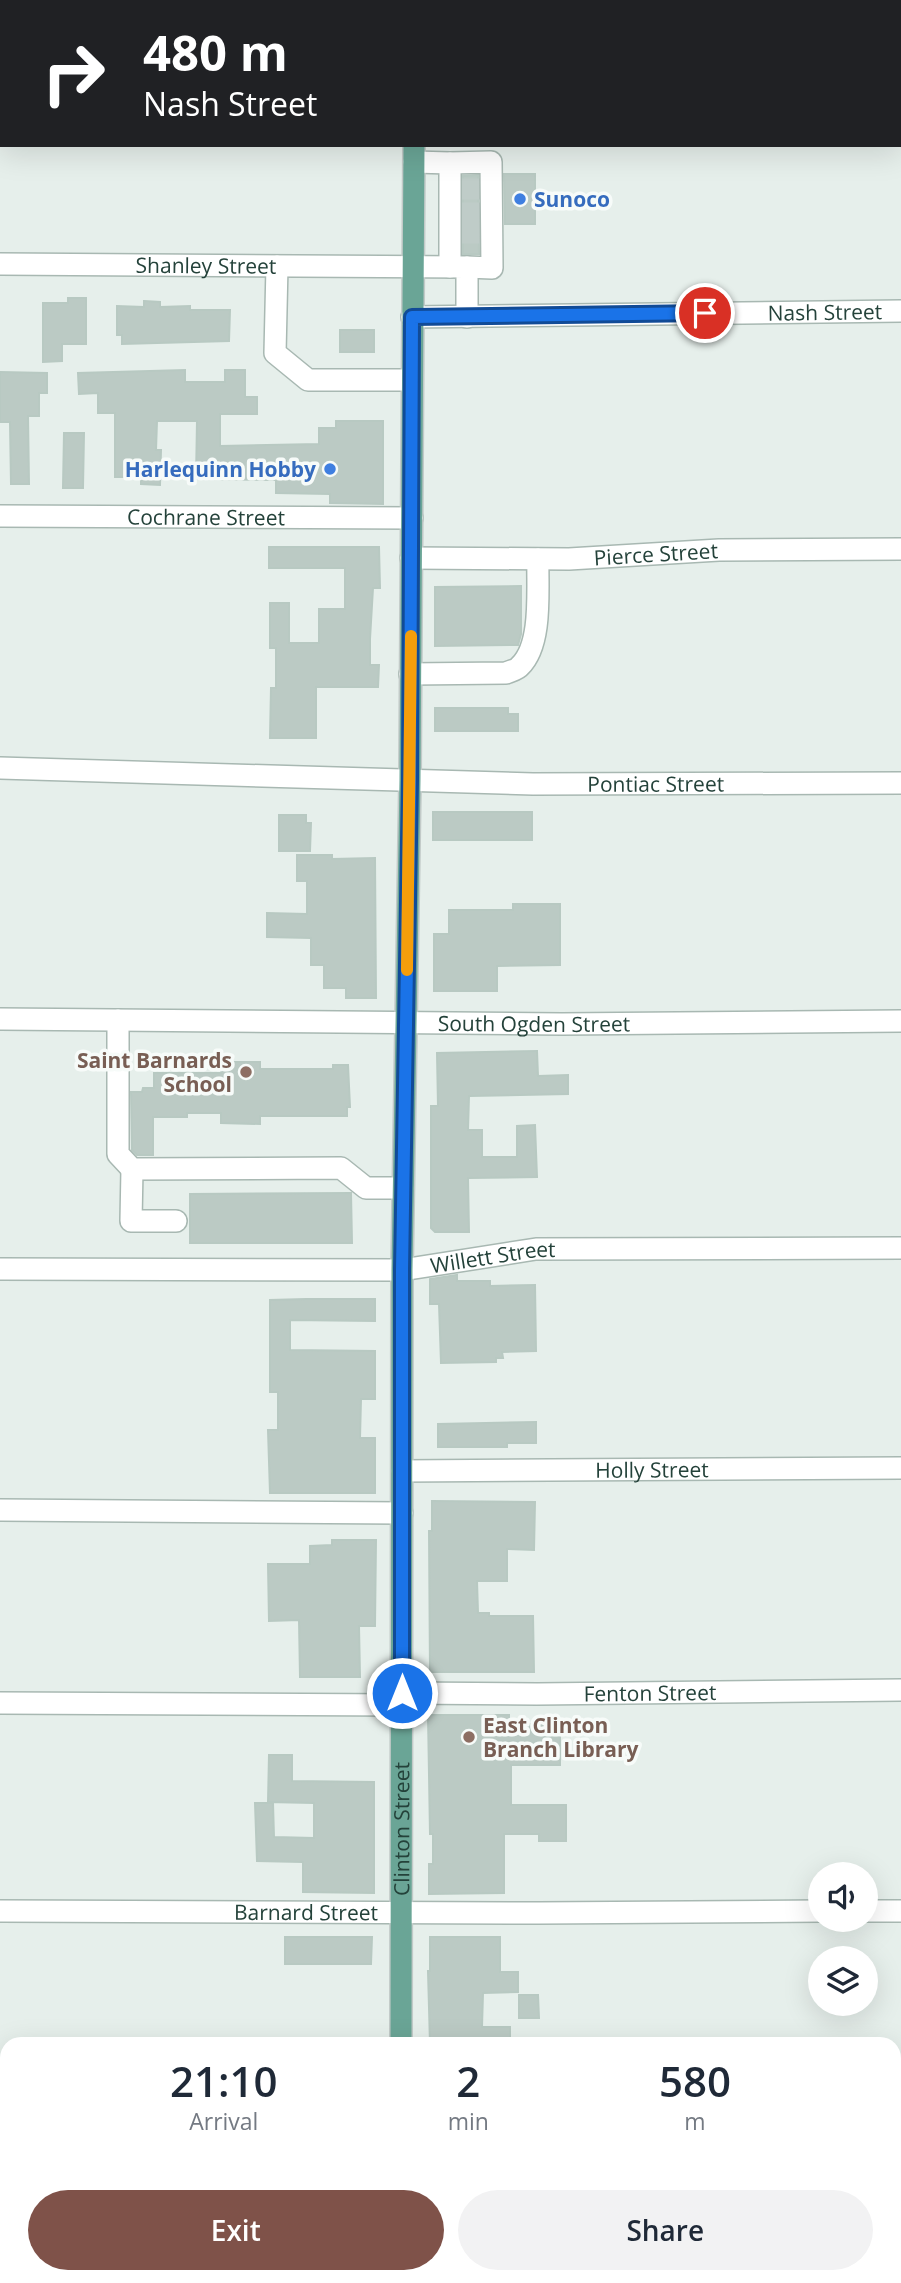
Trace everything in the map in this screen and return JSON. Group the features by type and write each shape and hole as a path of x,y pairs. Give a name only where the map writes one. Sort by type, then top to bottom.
{"main road":[{"name":"Clinton Street","path":"401,2037 402,1270 410,780 414,154"}],"street":[{"path":"414,154 450,163 491,162 471,189 471,223 459,267 467,317"},
{"path":"450,163 471,189 471,223"},
{"name":"Shanley Street","path":"0,264 492,268 471,223"},
{"path":"277,266 275,353 308,380 412,380"},
{"name":"Nash Street","path":"412,317 901,312"},
{"name":"Cochrane Street","path":"0,516 412,518"},
{"name":"Pierce Street","path":"411,558 538,559 719,550 901,549"},
{"path":"410,674 506,673 519,668 529,654 536,631 538,559"},
{"name":"Pontiac Street","path":"0,768 533,784 901,782"},
{"name":"South Ogden Street","path":"0,1019 576,1024 901,1021"},
{"path":"118,1020 118,1154 132,1169 131,1221 176,1221"},
{"path":"132,1169 341,1168 366,1188 403,1188"},
{"name":"Willett Street","path":"0,1269 402,1270 536,1249 901,1248"},
{"name":"Holly Street","path":"402,1471 901,1468"},
{"path":"0,1510 402,1513"},
{"name":"Fenton Street","path":"0,1703 901,1690"},
{"name":"Barnard Street","path":"0,1910 808,1911"},
{"path":"878,1911 901,1911"}],"building":[{"name":"Sunoco","path":"504,174 535,174 535,224 505,224"},
{"name":"Sunoco","path":"478,175 479,254 463,254 463,176"},
{"path":"68,298 86,298 86,344 62,344 62,361 43,362 43,303 68,303"},
{"path":"144,301 160,302 160,307 190,306 190,310 230,310 229,341 122,344 122,335 117,335 117,306 144,307"},
{"path":"340,330 374,330 374,352 340,352"},
{"path":"185,370 185,382 225,382 225,370 245,370 245,397 257,397 257,414 220,414 220,446 319,444 319,428 336,428 336,421 383,421 383,504 330,503 330,494 276,493 276,480 196,479 197,421 157,421 156,450 161,450 160,485 141,484 141,477 115,477 115,413 98,413 98,393 79,394 78,373"},
{"path":"0,372 47,373 47,393 39,393 39,416 28,416 29,484 11,484 10,422 0,422"},
{"path":"64,433 84,433 83,488 63,488"},
{"path":"269,547 379,547 380,588 373,588 370,639 370,665 379,665 378,687 316,687 316,738 270,738 271,688 276,688 276,648 270,648 270,603 289,603 289,643 319,643 319,609 345,609 345,568 269,568"},
{"path":"521,586 521,634 518,645 435,646 435,587"},
{"path":"435,708 508,708 508,714 518,714 518,731 435,731"},
{"path":"433,812 532,812 532,840 433,840"},
{"path":"279,815 306,815 306,823 311,823 310,851 279,851"},
{"path":"297,855 332,855 332,859 375,858 376,998 346,998 346,988 324,988 324,965 311,965 311,938 267,937 267,913 307,914 307,881 297,881"},
{"path":"513,904 560,904 560,965 497,966 497,991 434,991 434,934 449,934 449,910 513,910"},
{"path":"537,1051 538,1076 568,1075 568,1094 469,1096 468,1130 482,1130 482,1157 517,1157 517,1126 535,1125 537,1177 468,1178 469,1232 435,1232 431,1228 431,1106 438,1106 437,1053"},
{"path":"221,1062 260,1062 260,1069 333,1069 333,1065 348,1065 350,1107 347,1107 347,1116 260,1116 260,1124 221,1123 221,1113 153,1117 153,1155 137,1155 132,1150 131,1092 154,1088 154,1073 221,1073"},
{"path":"351,1193 352,1243 190,1243 190,1194"},
{"path":"457,1275 457,1281 490,1281 490,1286 535,1285 536,1351 502,1352 503,1358 496,1358 496,1362 441,1363 439,1304 430,1304 430,1279"},
{"path":"375,1299 375,1321 290,1320 290,1350 375,1351 375,1399 361,1399 360,1438 375,1438 375,1493 270,1493 268,1430 278,1430 278,1392 270,1392 270,1300"},
{"path":"536,1422 536,1443 507,1443 507,1447 438,1447 438,1424"},
{"path":"432,1501 535,1502 534,1550 507,1549 507,1581 477,1581 478,1613 489,1613 489,1616 533,1616 534,1672 430,1672 429,1531 432,1531"},
{"path":"332,1540 376,1540 375,1626 359,1626 360,1677 300,1677 299,1620 269,1621 268,1564 310,1564 310,1546 332,1545"},
{"path":"428,1715 509,1715 509,1724 560,1724 560,1765 511,1765 511,1805 566,1805 566,1841 539,1841 539,1834 504,1834 504,1893 429,1894 433,1834 430,1834"},
{"path":"269,1755 292,1755 292,1781 374,1782 374,1893 303,1892 303,1862 257,1861 255,1803 273,1803 274,1837 314,1838 314,1803 268,1802"},
{"path":"285,1937 372,1937 371,1964 285,1964"},
{"path":"430,1937 500,1937 500,1972 518,1972 518,1992 483,1993 482,2027 510,2027 510,2037 430,2037"},
{"path":"519,1995 538,1995 539,2018 519,2018"}],"tunnel":[{"path":"461,189 483,189"},
{"path":"461,213 483,213"},
{"path":"461,233 482,233"}],"slow traffic":[{"path":"407,970 411,636"}],"place":[{"name":"Sunoco","path":"520,199"},
{"name":"Harlequinn Hobby","path":"330,469"},
{"name":"Saint Barnards School","path":"246,1072"},
{"name":"East Clinton Branch Library","path":"469,1737"}],"route":[{"path":"402,1693 402,1270 410,780 412,317 705,313"}]}
